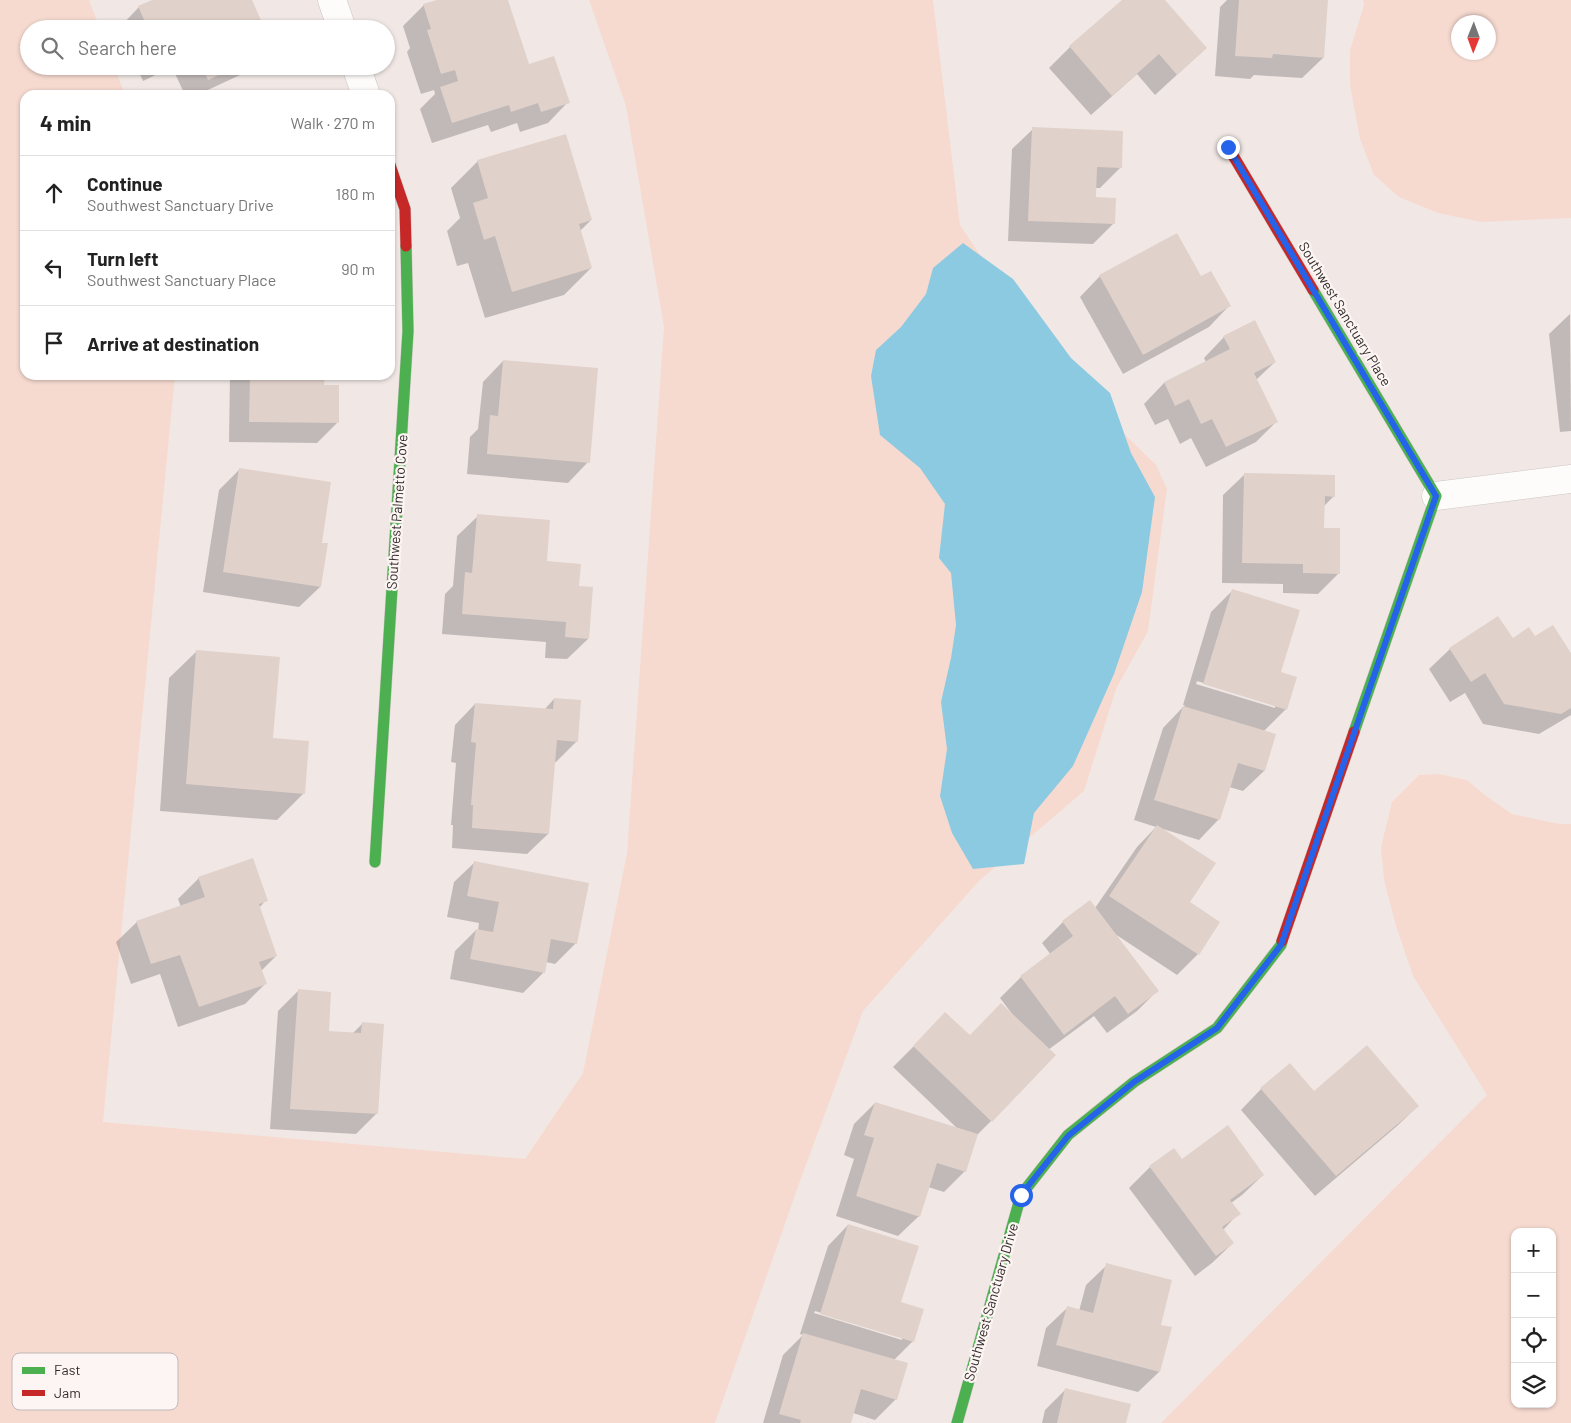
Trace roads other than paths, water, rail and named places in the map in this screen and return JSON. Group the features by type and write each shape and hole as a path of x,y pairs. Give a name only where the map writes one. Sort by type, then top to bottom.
{"street":[{"path":"332,0 339,20"},
{"path":"359,75 364,90"},
{"name":"Southwest Sanctuary Place","path":"1228,147 1436,496"},
{"name":"Southwest Palmetto Cove","path":"375,862 408,331 405,209 395,180"},
{"path":"1436,496 1571,479"},
{"name":"Southwest Sanctuary Drive","path":"957,1423 1021,1195 1068,1136 1134,1082 1217,1028 1281,945 1436,496"}],"water":[{"path":"963,243 1013,279 1071,358 1110,393 1131,453 1155,497 1142,592 1114,674 1073,766 1034,813 1024,864 973,869 952,833 940,796 947,749 941,702 956,625 951,573 939,558 945,504 920,468 880,435 871,376 876,350 901,327 926,294 933,268"}]}
